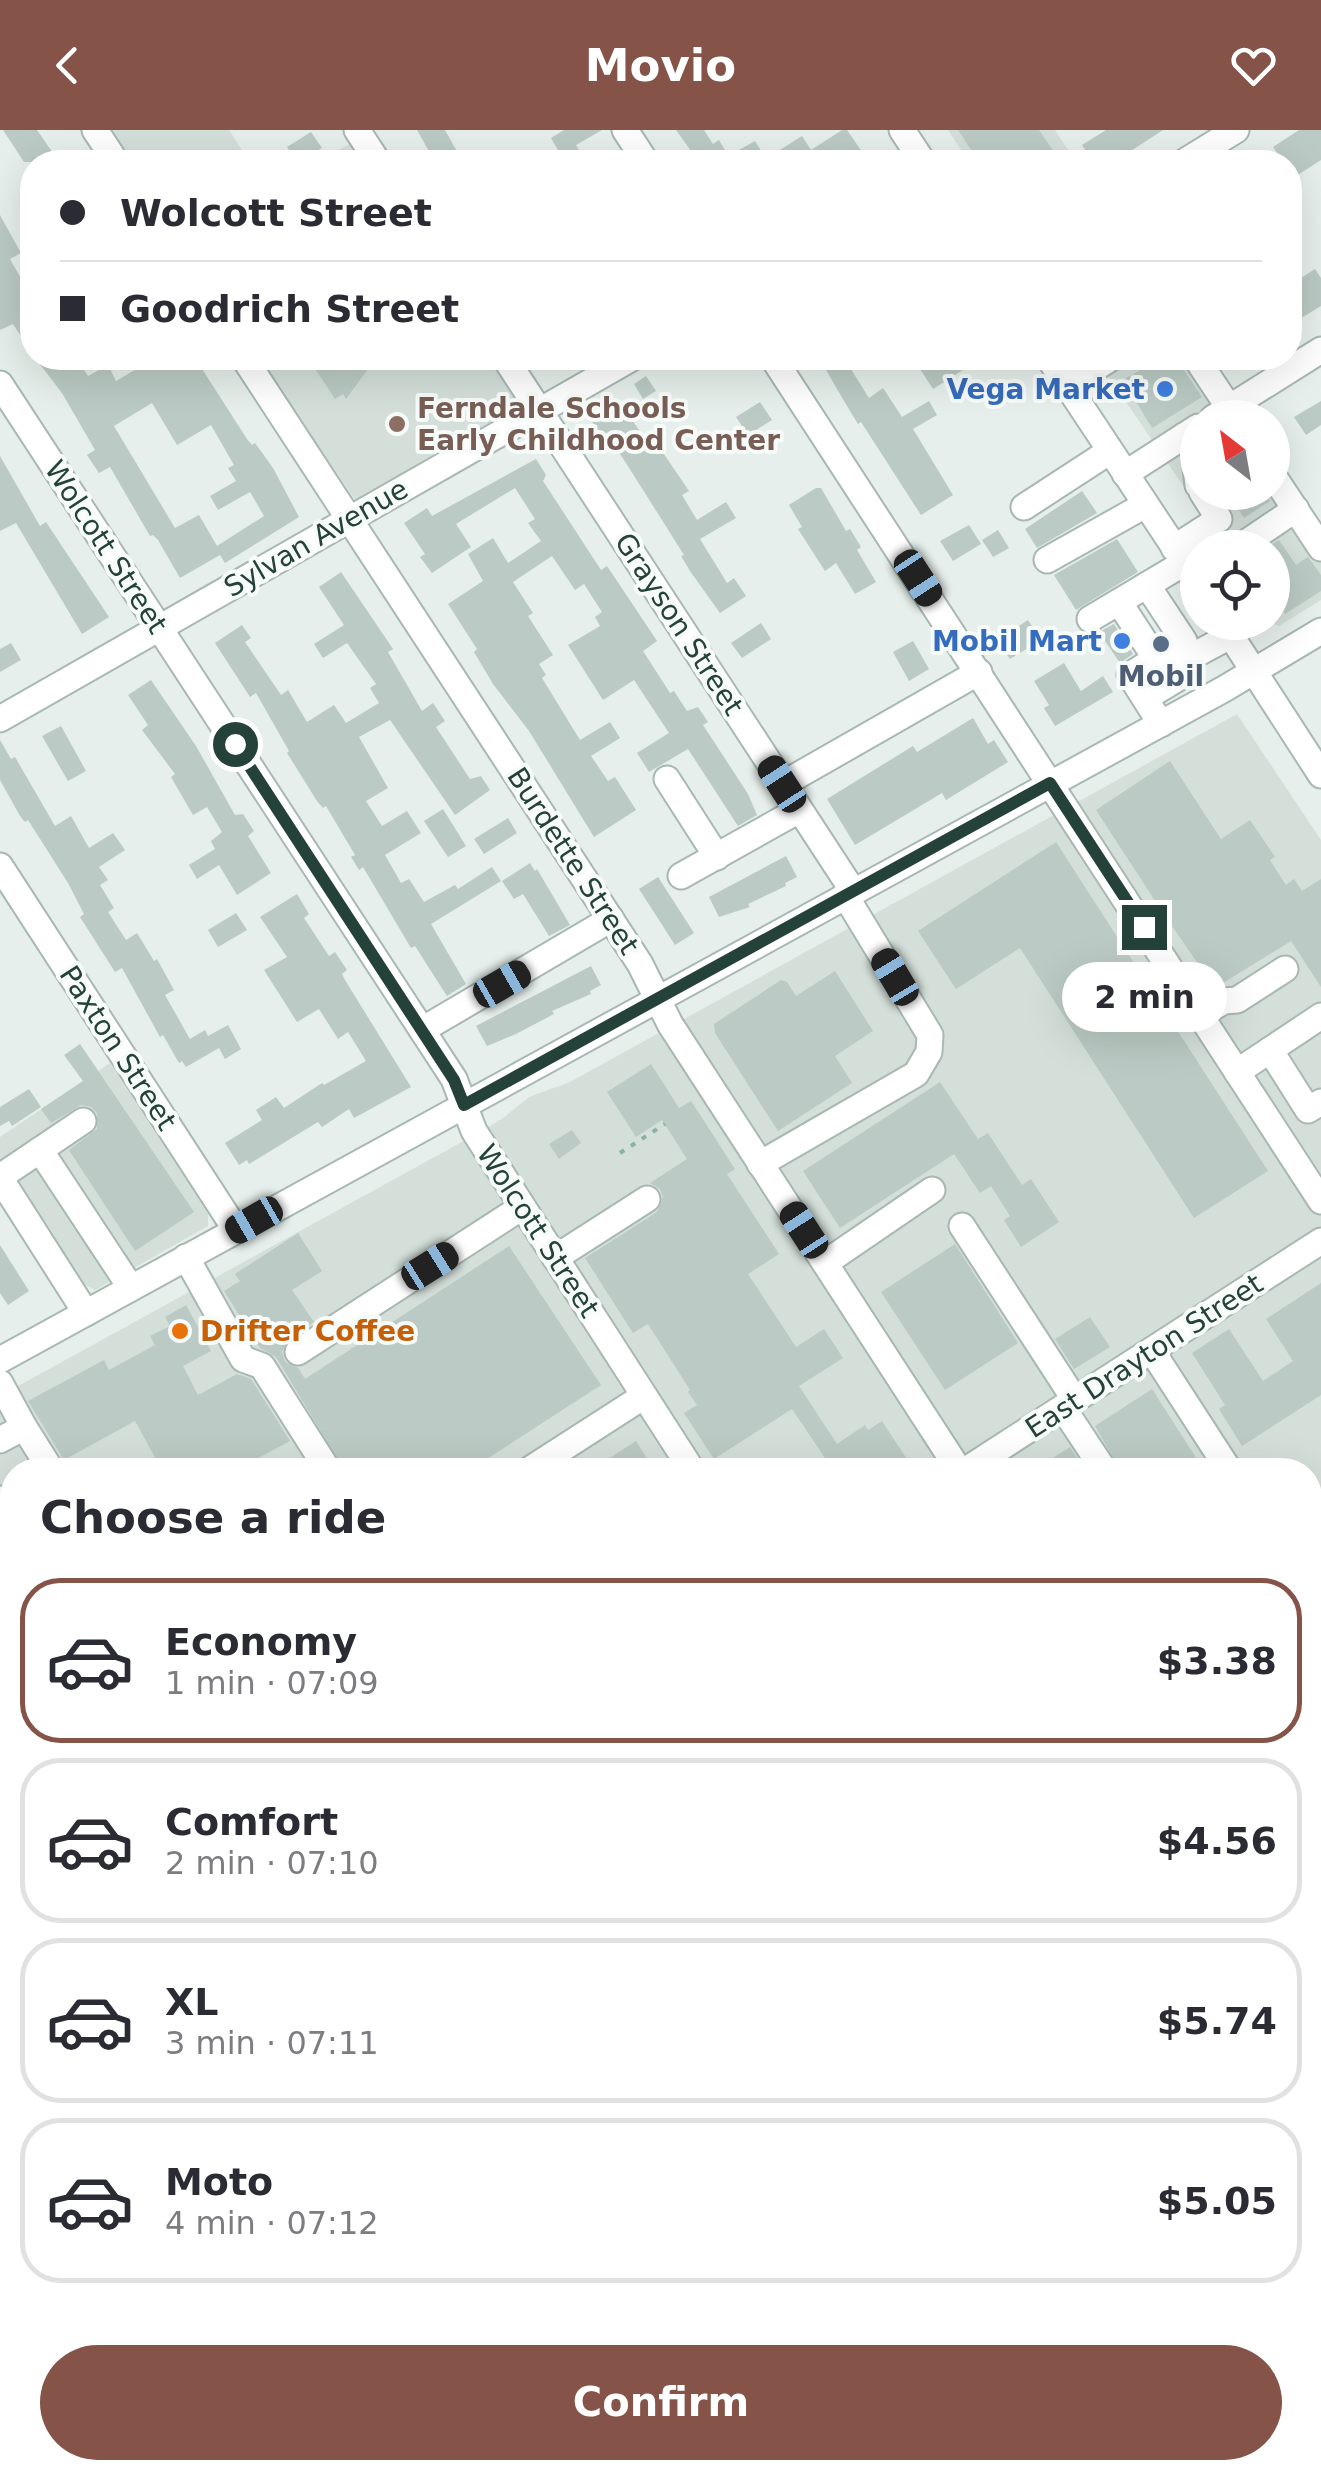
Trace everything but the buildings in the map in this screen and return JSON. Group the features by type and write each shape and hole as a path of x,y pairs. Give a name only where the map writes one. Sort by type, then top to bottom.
{"street":[{"path":"1204,150 1236,130"},
{"name":"Burdette Street","path":"252,370 611,919 646,974 670,1024 954,1458"},
{"name":"Grayson Street","path":"513,370 800,810 930,1035 929,1052 916,1074 760,1164"},
{"name":"Sylvan Avenue","path":"0,719 611,370"},
{"path":"781,370 1321,1201"},
{"path":"1057,370 1180,556"},
{"path":"1068,386 1093,370"},
{"path":"1202,370 1218,400"},
{"path":"1247,400 1291,370"},
{"name":"Wolcott Street","path":"0,384 454,1080 474,1132 684,1458"},
{"path":"1124,474 1180,439"},
{"path":"1024,507 1110,451"},
{"path":"1290,500 1321,548"},
{"path":"1047,560 1146,505"},
{"path":"1265,530 1296,509"},
{"path":"1090,619 1147,584 1180,572"},
{"path":"1147,584 1184,641 1167,658"},
{"path":"1119,602 1167,658"},
{"path":"0,1360 1161,724 1321,632"},
{"path":"1161,724 1130,674 1204,640"},
{"path":"1233,640 1317,760"},
{"path":"782,784 980,672"},
{"path":"667,779 718,856"},
{"path":"681,876 800,810"},
{"name":"Paxton Street","path":"0,866 236,1230"},
{"path":"422,1030 611,919"},
{"path":"1200,1015 1224,1000 1237,1000 1285,969"},
{"path":"1237,1072 1318,1024"},
{"path":"1270,1050 1308,1110 1321,1102"},
{"path":"83,1120 0,1177 86,1313"},
{"path":"40,1150 131,1288"},
{"path":"826,1263 932,1190"},
{"path":"555,1258 648,1199"},
{"path":"298,1352 522,1207"},
{"path":"962,1226 1098,1458"},
{"name":"East Drayton Street","path":"981,1458 1321,1241"},
{"path":"186,1257 244,1359 262,1366 313,1458"},
{"path":"1152,1352 1221,1458"},
{"path":"0,1383 44,1458"},
{"path":"548,1458 644,1396"},
{"path":"0,1440 24,1426"}],"path":[{"path":"620,1153 664,1124"}],"shaded area":[{"path":"111,130 229,130 242,150 124,150"},
{"path":"948,130 1055,130 1068,150 961,150"},
{"path":"352,143 357,150 339,150"},
{"name":"Ferndale Schools Early Childhood Center","path":"267,370 501,370 519,406 355,500"},
{"path":"1104,370 1212,370 1232,400 1180,400 1180,481"},
{"path":"1290,508 1321,536 1321,600 1290,619 1290,530 1213,530 1200,510"},
{"path":"1237,714 1321,840 1321,1458 0,1458 0,1396 460,1143 502,1119 529,1097 570,1082"},
{"path":"110,1063 208,1214 208,1226 95,1290 67,1269 0,1161 0,1137"}],"place":[{"name":"Vega Market","path":"1165,389"},
{"name":"Ferndale Schools Early Childhood Center","path":"397,424"},
{"name":"Mobil Mart","path":"1122,641"},
{"name":"Mobil","path":"1161,644"},
{"name":"Drifter Coffee","path":"180,1331"}],"route":[{"path":"235,744 454,1080 464,1105 1050,783 1144,927"}]}
